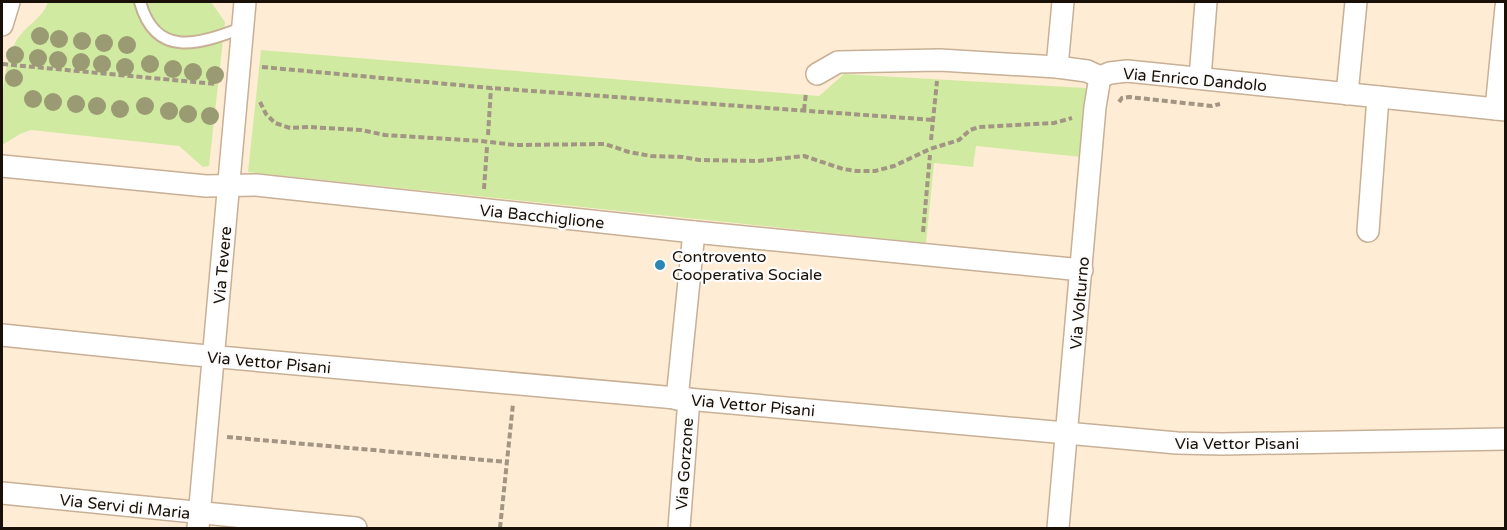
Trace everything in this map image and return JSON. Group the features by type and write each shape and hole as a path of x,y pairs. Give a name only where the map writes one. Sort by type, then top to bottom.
{"street":[{"path":"2,25 9,2"},
{"name":"Via Tevere","path":"199,521 245,2"},
{"path":"1057,67 1063,2"},
{"path":"1200,78 1206,2"},
{"path":"1347,94 1356,2"},
{"path":"1501,109 1506,7"},
{"name":"Via Enrico Dandolo","path":"817,74 838,62 940,60 1057,67 1087,71 1100,77 1127,71 1501,109"},
{"name":"Via Volturno","path":"1058,528 1095,107 1100,77"},
{"path":"1368,231 1378,97"},
{"name":"Via Bacchiglione","path":"2,166 206,186 256,186 1082,270"},
{"name":"Via Gorzone","path":"679,528 683,399 694,232"},
{"name":"Via Vettor Pisani","path":"2,335 214,357 1177,443 1506,439"},
{"name":"Via Servi di Maria","path":"2,493 199,521 356,528"}],"lane":[{"path":"140,2 147,21 158,36 174,42 196,43 242,28"}],"path":[{"path":"931,140 940,60"},
{"path":"2,64 222,85"},
{"path":"239,65 491,87 934,120"},
{"path":"488,135 491,87"},
{"path":"258,98 266,114 275,123 290,128 361,130 385,135 481,141 515,146 606,144 629,152 651,156 699,160 758,161 804,156 843,170 857,171 874,171 894,166 930,149 959,140 970,130 979,127 1054,123 1077,117"},
{"path":"484,190 487,147"},
{"path":"922,254 930,155"},
{"path":"500,528 514,396"},
{"path":"222,437 507,462"}],"green space":[{"path":"48,2 211,2 225,22 209,166 203,167 179,146 31,130 2,145 3,92 7,65 16,41 42,13"},
{"path":"261,50 819,96 844,74 1086,88 1082,157 976,146 973,167 934,163 926,243 248,172"}],"place":[{"name":"Controvento Cooperativa Sociale","path":"660,265"}]}
